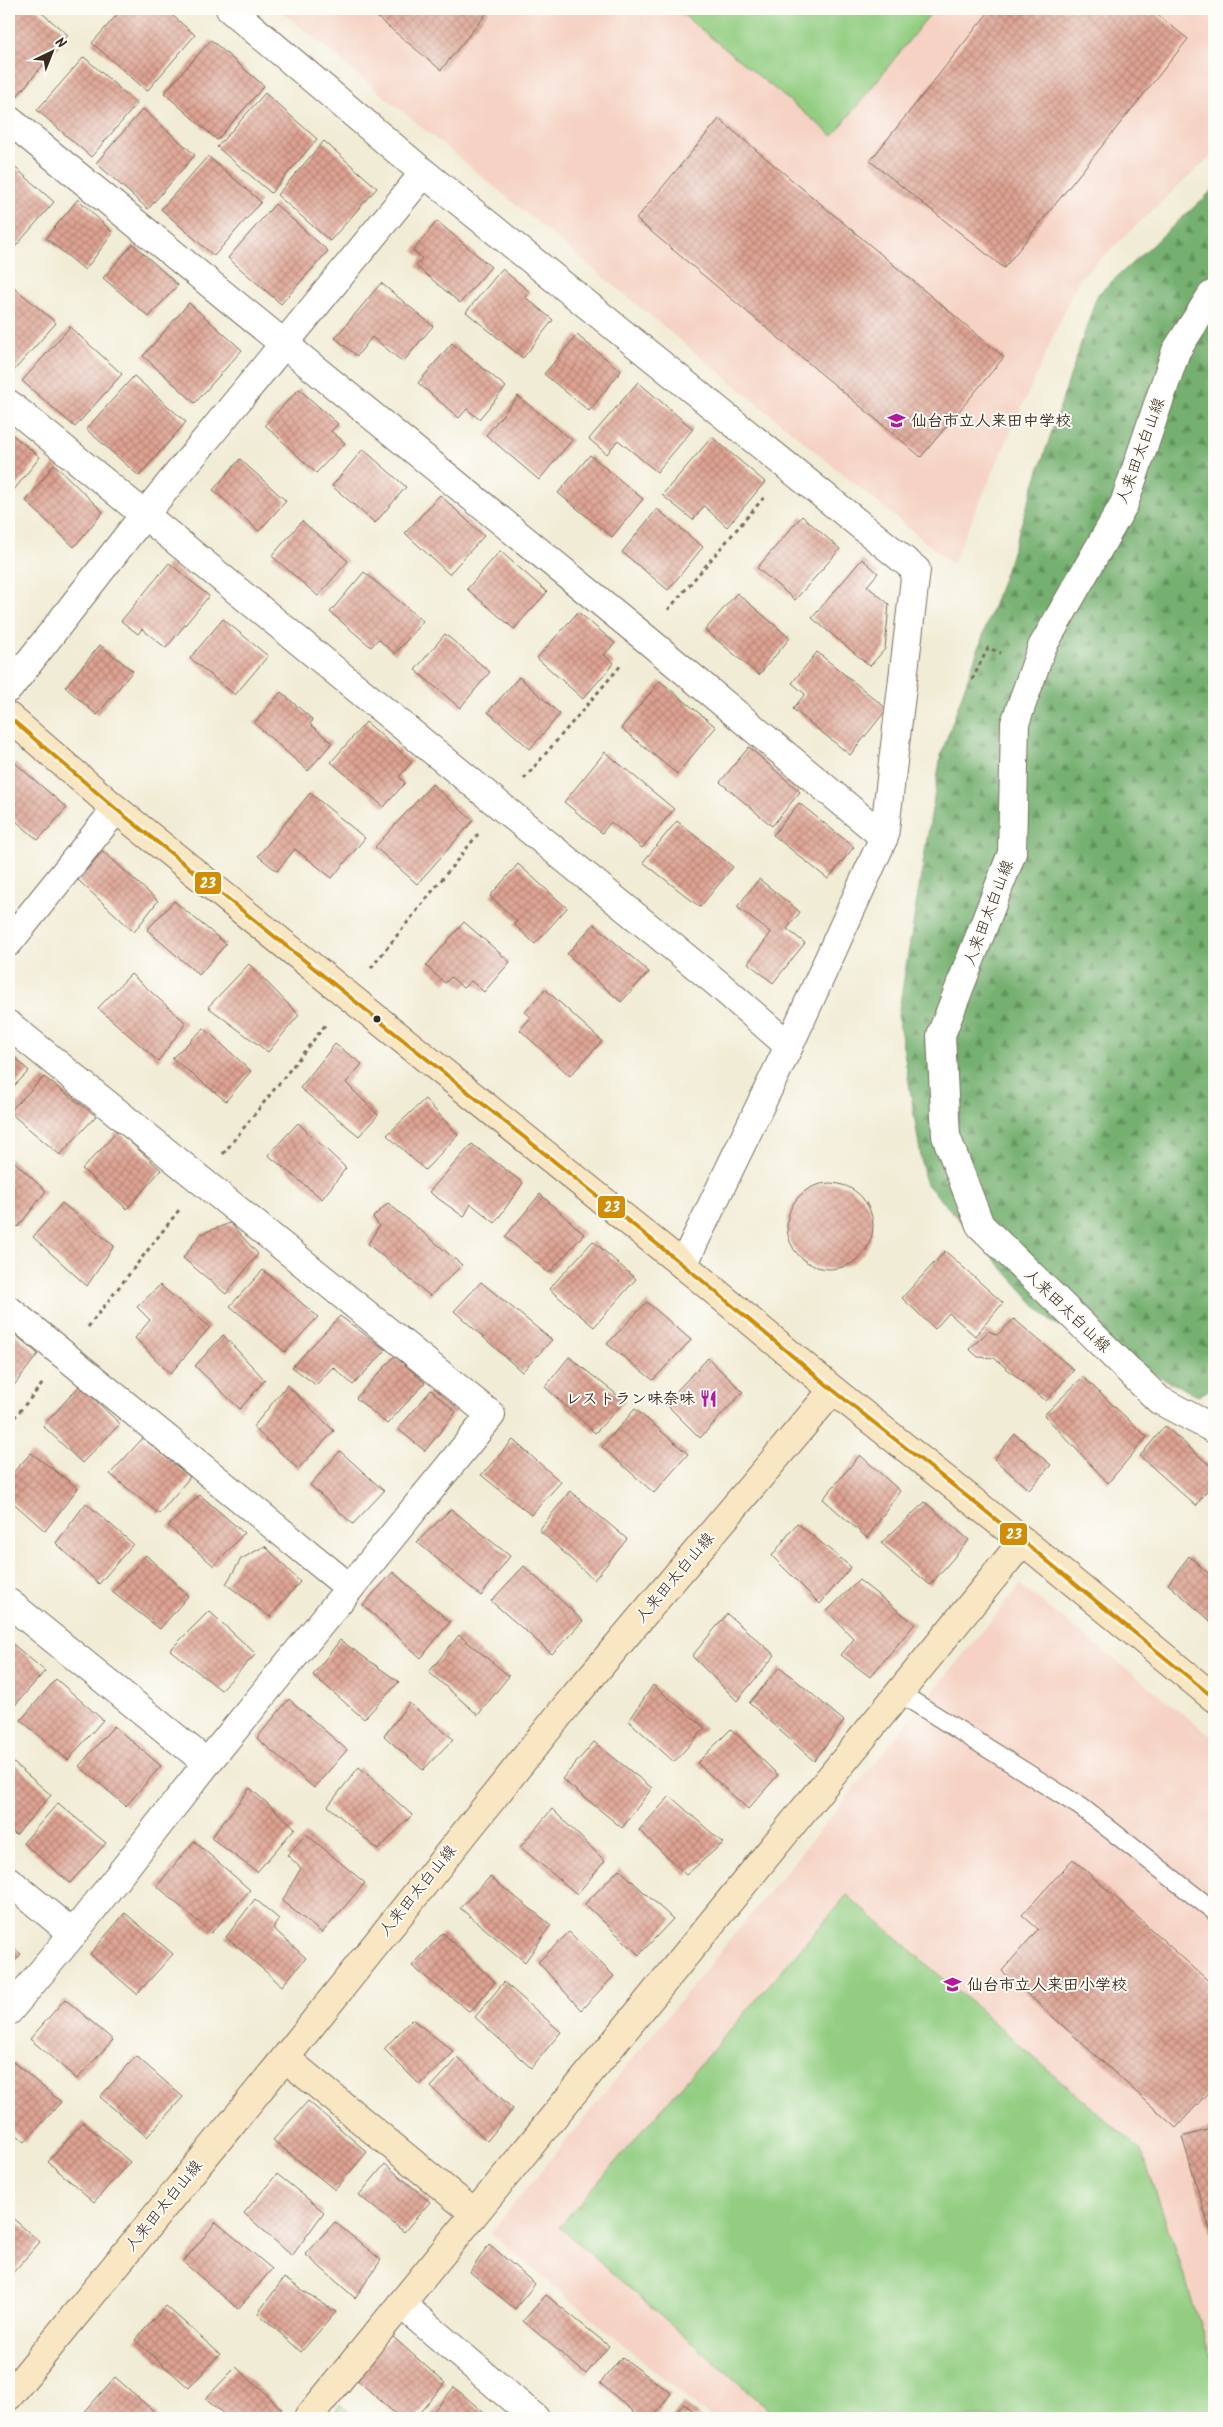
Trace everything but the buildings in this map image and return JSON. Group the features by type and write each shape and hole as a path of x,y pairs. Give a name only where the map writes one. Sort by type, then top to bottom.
{"street":[{"path":"230,9 424,173 916,570 884,837 790,1046 684,1265"},
{"path":"9,120 645,638 884,837"},
{"path":"9,688 144,514 424,173"},
{"name":"人来田太白山線","path":"1214,294 1176,351 1124,504 1042,647 1015,724 1012,853 941,1035 946,1136 980,1225 1159,1400 1214,1429"},
{"path":"9,404 717,983 790,1046"},
{"path":"9,717 116,809 684,1265 833,1390 1023,1541 1214,1698"},
{"path":"9,942 116,809"},
{"path":"9,1025 491,1415 207,1763 74,1934 9,2011"},
{"path":"9,1310 350,1588"},
{"name":"人来田太白山線","path":"9,2396 285,2058 568,1704 833,1390"},
{"path":"308,2418 1023,1541"},
{"path":"9,1603 207,1763"},
{"path":"9,1881 74,1934"},
{"path":"285,2058 474,2213"},
{"path":"401,2304 535,2418"}],"lane":[{"path":"898,1692 1081,1807 1214,1911"}],"path":[{"path":"348,996 501,806 790,468"},
{"path":"972,680 988,648 1006,654"}],"shaded area":[{"name":"仙台市立人来田中学校","path":"278,9 1214,9 1214,153 1079,279 952,564"},
{"name":"仙台市立人来田小学校","path":"1020,1585 1214,1738 1214,2418 711,2418 490,2233"}],"green space":[{"path":"676,9 934,9 833,136"},
{"path":"1214,189 1214,1387 1198,1396 1050,1321 925,1182 898,1015 941,755 1007,567 1097,295"},
{"path":"847,1895 1142,2151 1214,2366 1214,2418 779,2418 559,2227"},
{"path":"341,2404 357,2418 330,2418"}],"transit line":[{"name":"23","path":"9,717 116,809 698,1277 833,1390 1023,1541 1214,1698"}],"place":[{"name":"仙台市立人来田中学校","path":"897,421"},
{"name":"レストラン味奈味","path":"709,1399"},
{"name":"仙台市立人来田小学校","path":"953,1985"}]}
